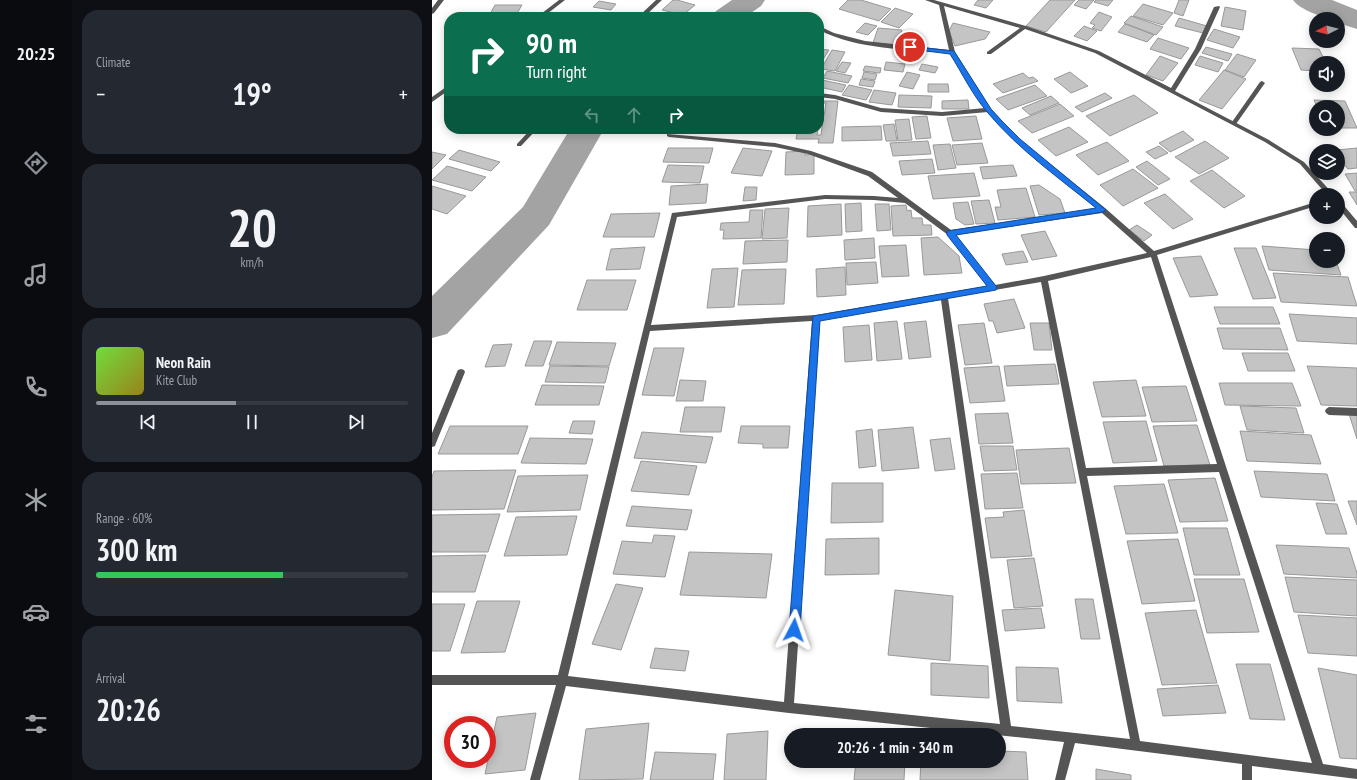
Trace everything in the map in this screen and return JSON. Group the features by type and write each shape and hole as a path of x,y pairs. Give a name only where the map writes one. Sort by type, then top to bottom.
{"street":[{"path":"432,12 441,0"},
{"path":"546,12 562,0"},
{"path":"646,12 659,0"},
{"path":"928,0 1024,27 1097,52 1234,123 1302,162 1325,188"},
{"path":"941,4 952,52 989,110 1017,140 1103,210 1153,254 1319,768"},
{"path":"1172,91 1198,49 1217,7"},
{"path":"989,53 1024,27"},
{"path":"824,31 847,39 952,52"},
{"path":"1234,123 1262,83"},
{"path":"432,100 444,91"},
{"path":"824,96 835,97 881,110 942,114 989,110"},
{"path":"519,145 529,134"},
{"path":"669,135 775,145 809,152 870,174 950,233 993,288"},
{"path":"535,780 562,680 674,215 825,197 874,198 906,201"},
{"path":"647,328 816,318 1044,279 1153,254 1309,206"},
{"path":"950,233 1103,210"},
{"path":"1345,211 1357,226"},
{"path":"1044,279 1136,745"},
{"path":"944,296 1006,728"},
{"path":"789,708 816,318"},
{"path":"432,443 461,372"},
{"path":"1329,411 1357,412"},
{"path":"1082,472 1222,468"},
{"path":"432,680 562,680 789,708 986,728"},
{"path":"1006,730 1136,745 1357,774"},
{"path":"1060,780 1071,737"},
{"path":"1247,759 1247,780"}],"building":[{"path":"673,0 695,5 687,12 670,12 662,10"},
{"path":"848,0 861,0 891,9 879,21 839,9"},
{"path":"978,0 993,0 986,8 974,5"},
{"path":"1050,0 1075,0 1046,32 1026,26"},
{"path":"1079,0 1094,0 1086,9 1074,5"},
{"path":"1096,0 1113,0 1108,6 1094,2"},
{"path":"1179,0 1189,0 1183,16 1174,13"},
{"path":"599,1 616,4 611,10 593,7"},
{"path":"1143,4 1173,13 1163,25 1133,16"},
{"path":"495,5 522,5 518,12 491,12"},
{"path":"1225,7 1246,11 1243,30 1221,26"},
{"path":"895,8 913,14 899,28 881,22"},
{"path":"1099,12 1112,17 1101,31 1092,28 1095,25 1090,23"},
{"path":"1131,16 1163,27 1156,35 1124,23"},
{"path":"1179,18 1207,26 1203,33 1175,26"},
{"path":"865,23 877,26 868,35 856,32"},
{"path":"953,23 990,32 985,39 955,46 949,31"},
{"path":"1125,24 1154,35 1147,42 1118,32"},
{"path":"1084,26 1097,31 1087,41 1074,36"},
{"path":"878,28 902,30 898,45 873,43"},
{"path":"1214,29 1240,37 1233,48 1207,40"},
{"path":"1158,38 1189,48 1181,59 1150,49"},
{"path":"1206,47 1232,54 1228,61 1202,53"},
{"path":"1292,48 1319,49 1322,56 1309,56 1309,71 1301,70"},
{"path":"824,50 829,50 824,58"},
{"path":"832,50 845,52 835,71 824,69 824,64"},
{"path":"1237,54 1256,60 1244,77 1225,70"},
{"path":"1160,56 1178,63 1163,81 1146,75"},
{"path":"1200,56 1223,63 1218,72 1195,65"},
{"path":"842,62 851,63 845,73 836,71"},
{"path":"886,62 905,64 903,72 884,70"},
{"path":"922,64 938,67 935,73 919,70"},
{"path":"865,66 881,68 880,73 863,71"},
{"path":"1224,70 1246,79 1222,109 1199,100"},
{"path":"827,71 852,76 848,83 824,78"},
{"path":"864,72 877,74 875,80 862,78"},
{"path":"907,72 920,75 913,89 899,86"},
{"path":"1070,72 1088,86 1071,93 1054,79"},
{"path":"1023,73 1029,78 1033,77 1038,81 1003,93 993,84"},
{"path":"861,79 875,81 873,87 859,85"},
{"path":"824,80 846,85 842,92 824,88"},
{"path":"928,84 948,84 949,92 928,92"},
{"path":"849,85 872,90 866,100 842,95"},
{"path":"1035,85 1047,96 1008,110 996,99"},
{"path":"874,90 896,93 892,105 869,102"},
{"path":"1105,93 1112,98 1082,112 1075,107"},
{"path":"899,95 932,96 931,108 898,107"},
{"path":"1134,95 1158,113 1110,136 1086,116"},
{"path":"1051,96 1059,103 1030,115 1022,108"},
{"path":"968,100 969,109 942,109 942,101"},
{"path":"824,101 838,101 833,143 818,143 819,139 796,139 797,134 824,134 826,103 824,103"},
{"path":"1345,101 1357,128 1345,128"},
{"path":"1060,104 1074,116 1032,133 1018,121"},
{"path":"927,116 931,138 916,139 912,117"},
{"path":"976,116 982,139 953,141 947,118"},
{"path":"909,119 912,140 898,141 895,120"},
{"path":"894,124 897,141 886,141 883,125"},
{"path":"881,126 882,140 842,141 842,127"},
{"path":"1069,127 1088,142 1056,156 1038,140"},
{"path":"1183,131 1194,140 1170,152 1159,143"},
{"path":"928,141 931,154 893,156 890,143"},
{"path":"1205,141 1229,158 1199,174 1175,157"},
{"path":"1107,142 1129,161 1098,175 1076,155"},
{"path":"982,143 988,163 957,165 952,145"},
{"path":"950,144 956,168 938,170 933,145"},
{"path":"1159,146 1168,153 1155,159 1146,152"},
{"path":"668,148 713,148 709,163 663,162"},
{"path":"743,148 772,151 762,176 731,173"},
{"path":"1357,148 1357,168 1348,169 1345,166 1345,149"},
{"path":"459,150 500,162 491,171 449,159"},
{"path":"805,151 805,155 814,154 814,174 785,175 786,152"},
{"path":"432,152 446,155 432,169"},
{"path":"932,159 935,173 902,175 899,161"},
{"path":"1147,161 1170,179 1158,185 1136,167"},
{"path":"668,165 704,166 700,183 662,182"},
{"path":"1013,165 1017,176 983,179 980,167"},
{"path":"447,166 486,177 472,191 432,180"},
{"path":"1133,169 1158,188 1123,206 1100,185"},
{"path":"1212,170 1245,196 1224,208 1190,181"},
{"path":"974,173 980,196 933,199 928,176"},
{"path":"1357,173 1357,191 1355,191 1345,174"},
{"path":"708,184 706,203 669,205 671,186"},
{"path":"1039,185 1060,199 1065,213 1039,215 1030,186"},
{"path":"432,186 466,196 447,214 432,209"},
{"path":"745,187 757,187 756,200 743,201"},
{"path":"1026,188 1035,217 998,220 995,207 1001,207 997,190"},
{"path":"1349,192 1357,192 1357,205"},
{"path":"1165,194 1193,219 1173,229 1144,203"},
{"path":"989,200 995,223 976,224 971,201"},
{"path":"968,202 974,224 965,225 956,219 953,203"},
{"path":"861,203 862,231 846,232 845,204"},
{"path":"841,204 842,235 807,237 808,206"},
{"path":"875,204 889,204 891,230 877,231"},
{"path":"906,205 907,211 911,210 912,218 922,218 923,225 931,225 932,235 893,236 891,206"},
{"path":"789,208 787,238 762,239 765,209"},
{"path":"750,210 763,210 761,238 723,239 724,230 720,230 721,223 749,222"},
{"path":"660,213 654,237 603,237 611,214"},
{"path":"1137,225 1152,235 1144,241 1129,230"},
{"path":"1045,231 1057,256 1032,260 1021,235"},
{"path":"938,237 959,256 962,273 924,275 921,238"},
{"path":"874,238 875,258 845,260 844,240"},
{"path":"788,240 787,262 743,264 745,241"},
{"path":"906,245 909,276 882,277 879,246"},
{"path":"1262,246 1309,249 1309,268 1338,268 1341,275 1269,270"},
{"path":"645,247 640,269 606,270 611,249"},
{"path":"1234,248 1256,248 1276,298 1253,299"},
{"path":"1023,251 1028,262 1006,265 1002,254"},
{"path":"1201,256 1218,295 1190,297 1173,258"},
{"path":"876,262 878,283 847,285 846,263"},
{"path":"845,267 846,295 817,297 816,269"},
{"path":"738,268 734,307 707,308 712,269"},
{"path":"786,269 784,304 738,305 742,270"},
{"path":"1273,273 1348,277 1357,306 1281,302"},
{"path":"587,280 636,280 627,310 577,310"},
{"path":"1014,299 1025,328 997,333 993,321 989,321 984,304"},
{"path":"1214,307 1273,307 1280,324 1220,324"},
{"path":"1289,314 1357,318 1357,344 1297,341"},
{"path":"897,321 902,359 877,361 874,323"},
{"path":"926,321 931,357 909,359 904,323"},
{"path":"984,323 992,363 965,365 958,325"},
{"path":"1030,323 1049,323 1052,350 1034,350"},
{"path":"869,325 872,360 845,362 843,327"},
{"path":"1217,328 1280,328 1288,350 1223,349"},
{"path":"534,341 552,341 543,366 525,366"},
{"path":"557,342 616,343 609,366 549,365"},
{"path":"512,344 505,366 485,367 493,345"},
{"path":"654,348 684,348 674,396 642,395"},
{"path":"1242,353 1288,353 1295,371 1248,371"},
{"path":"1055,364 1059,384 1007,386 1004,366"},
{"path":"550,366 609,367 605,383 545,382"},
{"path":"999,366 1005,401 970,403 964,368"},
{"path":"1307,366 1357,368 1357,406 1321,405"},
{"path":"680,380 706,381 703,401 676,401"},
{"path":"1136,380 1146,416 1102,417 1093,382"},
{"path":"1219,383 1292,383 1301,406 1225,405"},
{"path":"542,385 604,386 599,405 535,405"},
{"path":"1186,386 1197,421 1152,422 1142,387"},
{"path":"1240,406 1296,408 1304,433 1247,430"},
{"path":"685,407 725,407 721,432 680,432"},
{"path":"1008,413 1013,443 979,444 975,414"},
{"path":"1349,414 1357,415 1357,439"},
{"path":"573,421 595,421 592,434 569,433"},
{"path":"1146,421 1157,461 1113,463 1103,422"},
{"path":"1197,425 1210,465 1164,466 1153,426"},
{"path":"450,426 528,426 518,454 438,454"},
{"path":"741,426 790,426 788,448 763,448 763,444 738,443"},
{"path":"913,427 919,468 882,471 878,430"},
{"path":"872,429 876,466 859,468 856,431"},
{"path":"1240,431 1311,435 1321,464 1247,461"},
{"path":"642,432 713,437 706,463 634,458"},
{"path":"530,438 593,439 586,464 521,463"},
{"path":"950,438 955,469 935,471 930,440"},
{"path":"980,446 1013,446 1017,470 984,471"},
{"path":"1069,448 1076,483 1021,484 1016,450"},
{"path":"641,461 697,466 689,495 631,491"},
{"path":"516,470 504,509 432,510 432,477 434,471"},
{"path":"1254,471 1327,474 1335,501 1261,497"},
{"path":"1017,473 1023,508 985,509 981,474"},
{"path":"588,475 580,510 507,512 518,476"},
{"path":"1215,478 1228,521 1180,522 1168,480"},
{"path":"832,483 883,483 883,522 831,523"},
{"path":"1164,484 1178,533 1126,534 1114,486"},
{"path":"1348,501 1357,501 1357,525"},
{"path":"1316,503 1337,504 1347,534 1326,534"},
{"path":"632,506 692,510 687,530 626,526"},
{"path":"1024,510 1032,556 991,558 985,518 1004,517 1003,512"},
{"path":"500,514 488,552 432,552 432,515"},
{"path":"577,516 567,555 504,556 516,517"},
{"path":"1183,528 1227,528 1240,575 1194,575"},
{"path":"654,535 675,536 665,577 613,574 622,541 652,543"},
{"path":"879,538 879,574 825,575 826,539"},
{"path":"1178,539 1195,601 1142,604 1127,541"},
{"path":"1276,545 1349,548 1357,573 1357,578 1284,574"},
{"path":"689,552 772,554 766,598 680,595"},
{"path":"486,555 475,592 432,592 432,556"},
{"path":"1034,558 1043,606 1014,608 1007,560"},
{"path":"1285,577 1357,580 1357,616 1294,612"},
{"path":"1194,579 1244,579 1259,632 1207,633"},
{"path":"616,584 643,588 621,650 592,644"},
{"path":"895,590 953,596 950,661 888,655"},
{"path":"1075,599 1093,599 1100,639 1081,639"},
{"path":"477,601 520,601 505,652 461,653"},
{"path":"432,604 465,604 450,651 432,651"},
{"path":"1041,608 1045,628 1005,631 1002,610"},
{"path":"1196,610 1217,683 1162,685 1145,613"},
{"path":"1298,615 1357,618 1357,656 1308,653"},
{"path":"655,648 689,651 685,671 650,668"},
{"path":"931,663 988,666 989,698 931,695"},
{"path":"1236,664 1270,664 1285,720 1250,719"},
{"path":"1016,667 1058,668 1062,703 1017,701"},
{"path":"1318,668 1357,675 1357,759 1340,758"},
{"path":"1218,685 1226,713 1163,716 1157,689"},
{"path":"536,713 525,770 485,774 486,768 496,768 497,717"},
{"path":"649,723 643,779 579,780 586,729"},
{"path":"768,731 766,780 724,780 727,734"},
{"path":"1006,751 1026,752 1028,780 920,780 921,768 1006,768"},
{"path":"655,752 716,754 713,780 650,780"},
{"path":"855,768 905,768 904,780 854,780"},
{"path":"1096,769 1131,775 1131,780 1096,780"}],"waterway":[{"path":"733,12 751,0"},
{"path":"1307,0 1357,20"},
{"path":"432,322 536,216 584,134"}],"route":[{"path":"794,630 816,318 993,288 950,233 1103,210 1017,140 989,110 952,52 910,47"}]}
